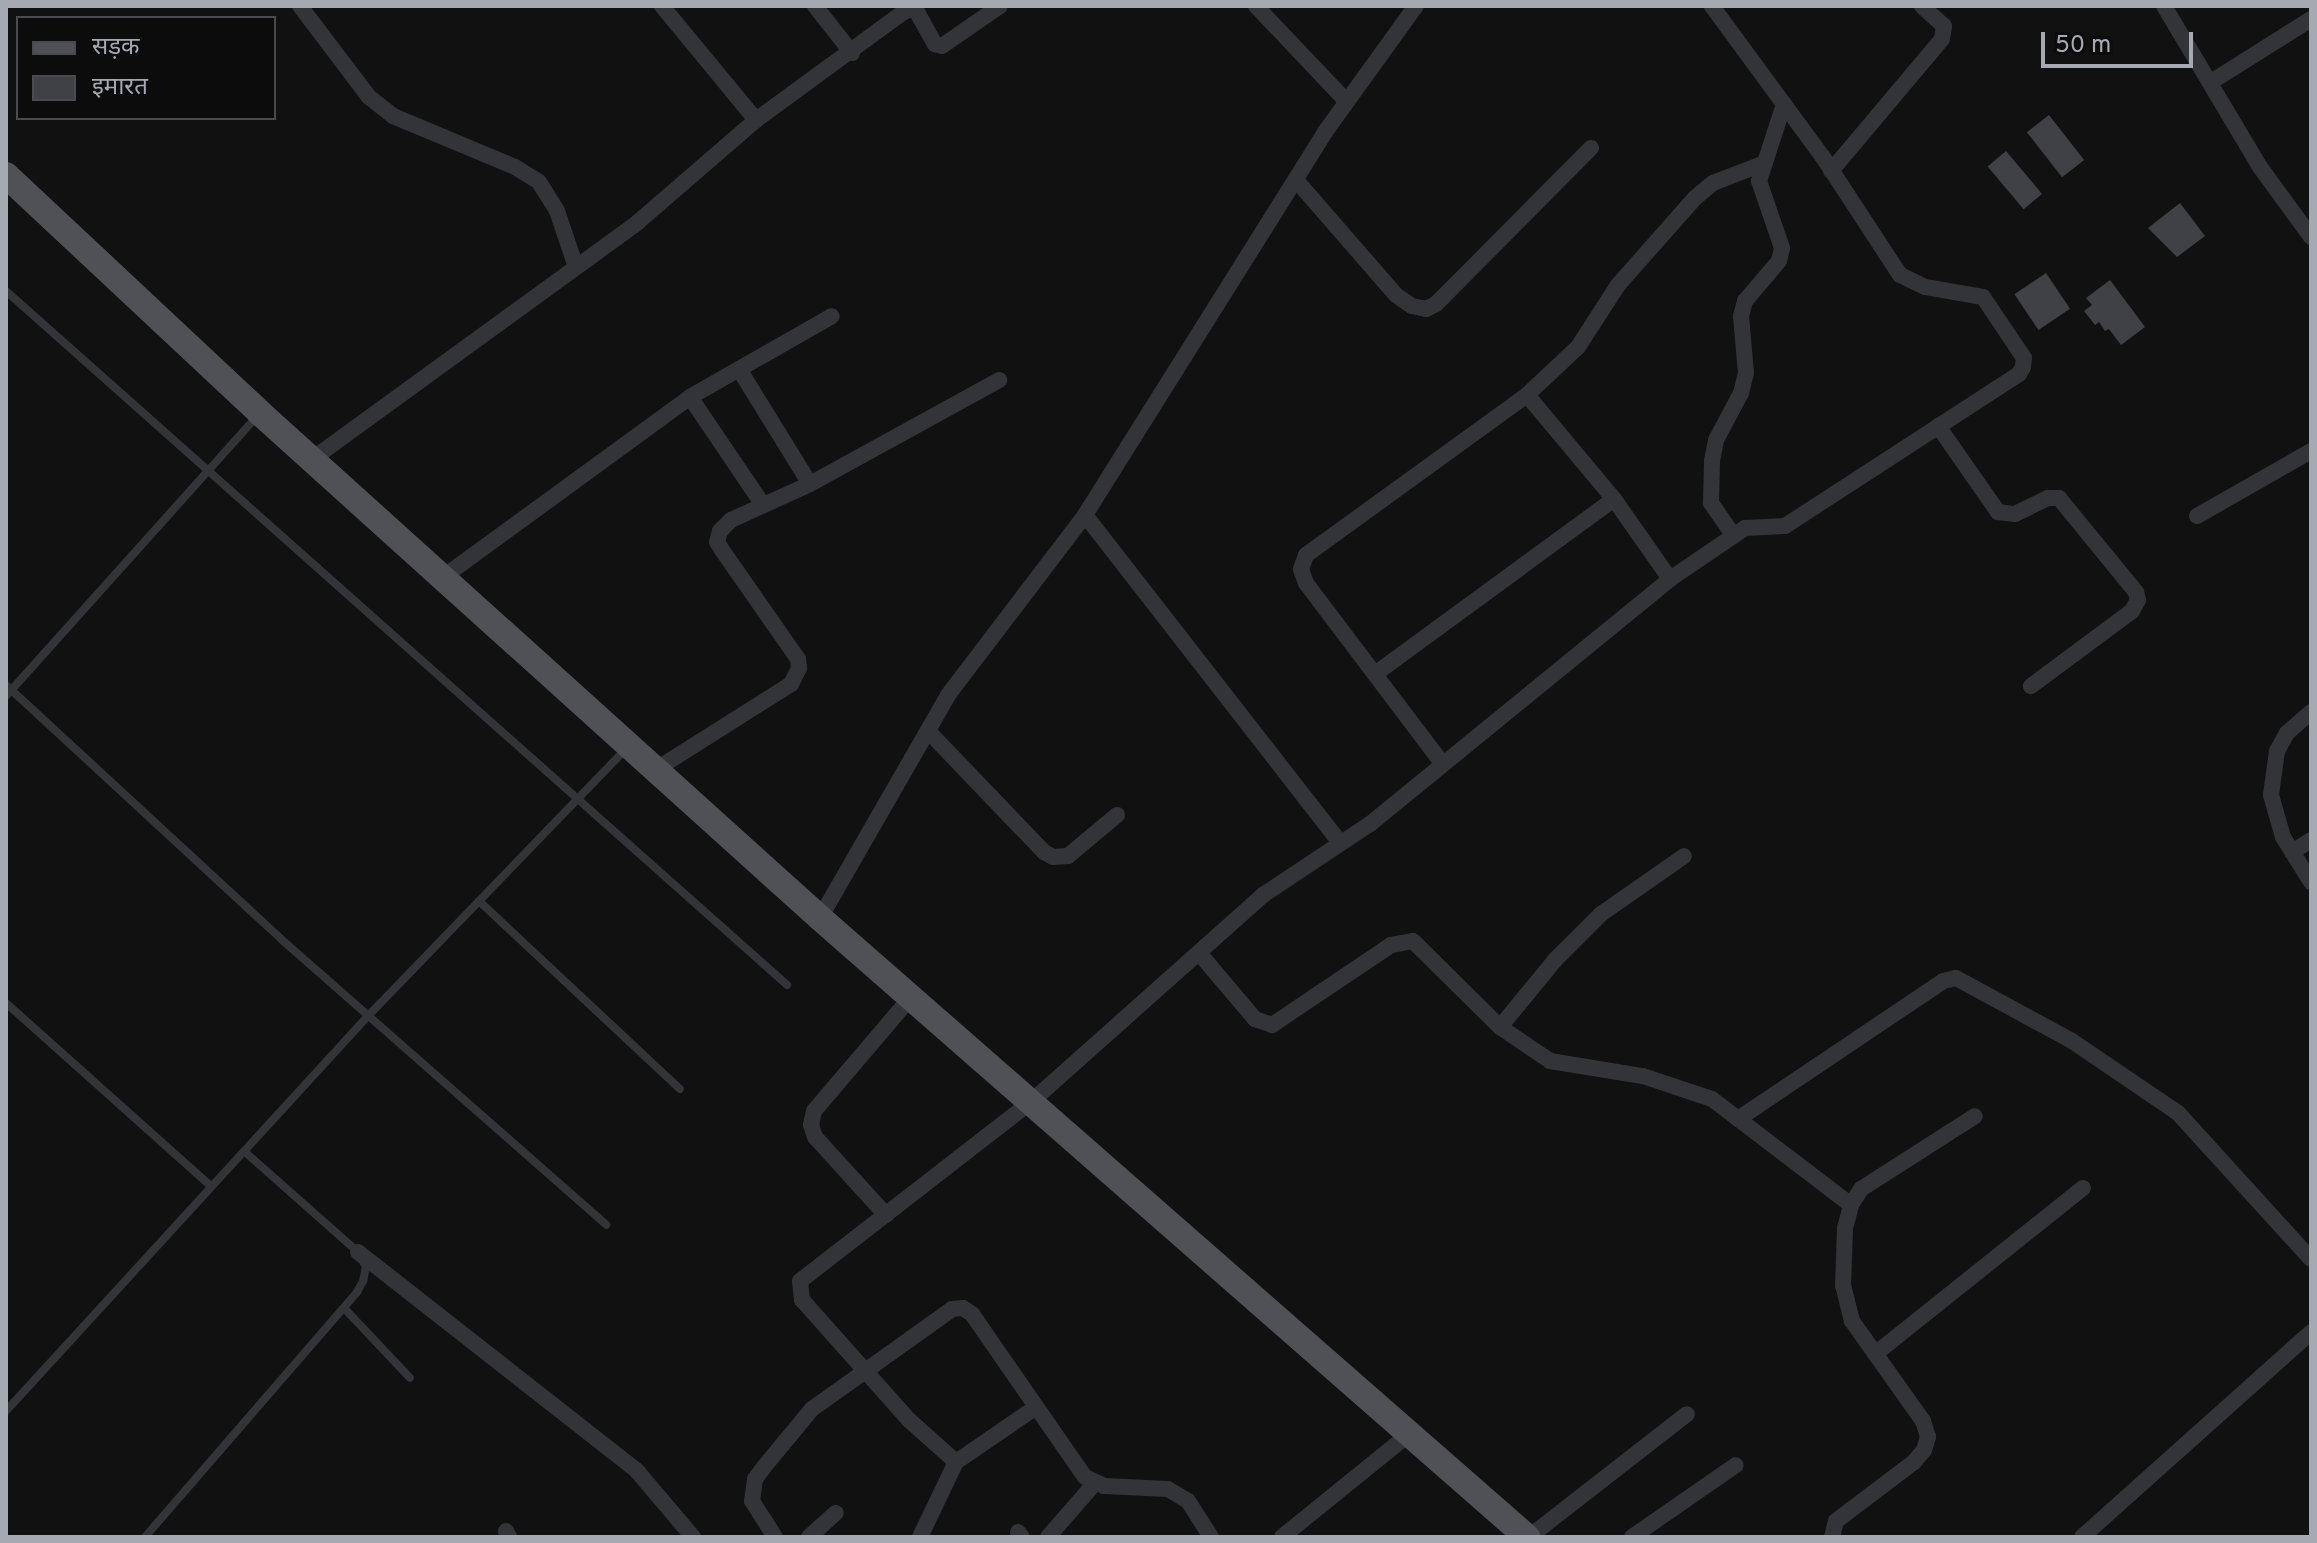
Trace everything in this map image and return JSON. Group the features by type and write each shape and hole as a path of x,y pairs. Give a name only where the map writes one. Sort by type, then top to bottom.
{"main road":[{"path":"6,175 311,460 820,918 1528,1537"}],"street":[{"path":"300,6 369,97 393,116 515,167 539,182 557,211 576,267"},
{"path":"662,6 756,120"},
{"path":"815,6 852,53"},
{"path":"311,460 638,222 756,120 910,9 917,12 935,44 942,46 1000,6"},
{"path":"1256,6 1347,102"},
{"path":"820,918 948,695 1085,515 1296,180 1416,6"},
{"path":"956,1462 909,1420 802,1300 798,1289 800,1281 1032,1101 1263,895 1370,824 1670,579 1734,536 1757,526 1785,526 2019,374 2024,358 1983,297 1925,287 1900,275 1831,171 1712,6"},
{"path":"1831,171 1942,39 1944,26 1922,6"},
{"path":"2164,6 2260,167 2311,237"},
{"path":"2211,82 2311,19"},
{"path":"1734,536 1711,503 1708,491 1716,440 1741,393 1746,373 1741,316 1745,301 1779,261 1782,248 1759,181 1784,104"},
{"path":"1296,180 1396,295 1412,306 1426,309 1436,304 1591,148"},
{"path":"1442,763 1306,583 1301,569 1306,555 1527,395 1578,347 1618,285 1695,198 1713,183 1762,164"},
{"path":"442,578 690,397 832,316"},
{"path":"739,369 810,484"},
{"path":"655,770 791,684 796,676 798,659 717,542 720,531 731,520 810,484 999,380"},
{"path":"1527,395 1614,499 1670,579"},
{"path":"690,397 763,505"},
{"path":"1938,426 1998,512 2015,514 2048,498 2059,498 2136,592 2138,600 2132,611 2031,686"},
{"path":"2197,516 2311,451"},
{"path":"1375,674 1614,499"},
{"path":"1085,515 1340,843"},
{"path":"2311,712 2287,733 2272,766 2274,813 2292,852 2311,882"},
{"path":"928,731 1044,852 1053,857 1068,856 1117,815"},
{"path":"2292,852 2311,840"},
{"path":"1500,1027 1555,960 1601,914 1684,856"},
{"path":"1199,953 1255,1019 1272,1025 1391,945 1402,940 1413,941 1500,1027 1550,1061 1682,1086 1712,1099 1851,1205"},
{"path":"1738,1119 1943,981 1956,978 2072,1041 2178,1113 2309,1252"},
{"path":"886,1215 815,1137 811,1125 814,1111 911,997"},
{"path":"1832,1537 1836,1521 1914,1462 1924,1450 1928,1437 1923,1421 1852,1321 1843,1286 1845,1228 1851,1205 1861,1189 1975,1116"},
{"path":"1875,1354 2083,1188"},
{"path":"358,1252 637,1471 693,1537"},
{"path":"775,1537 752,1501 755,1479 812,1409 952,1309 963,1308 972,1314 1085,1477 1095,1483 1168,1489 1188,1501 1211,1537"},
{"path":"2082,1537 2311,1332"},
{"path":"920,1537 956,1462 1035,1408"},
{"path":"1528,1537 1687,1414"},
{"path":"1282,1537 1408,1435"},
{"path":"1632,1537 1736,1465"},
{"path":"1048,1537 1095,1483"},
{"path":"809,1537 836,1513"}],"lane":[{"path":"6,291 787,985"},
{"path":"260,413 8,690 368,1016 606,1225"},
{"path":"6,1411 368,1016 629,746"},
{"path":"479,901 680,1089"},
{"path":"6,1003 211,1186"},
{"path":"145,1537 344,1308 363,1281 366,1267 358,1252 244,1151"},
{"path":"344,1308 410,1378"}],"building":[{"path":"2049,115 2084,160 2062,177 2027,132"},
{"path":"2006,151 2042,194 2024,209 1988,166"},
{"path":"2180,203 2205,236 2177,257 2148,228"},
{"path":"2046,273 2070,309 2039,330 2014,294"},
{"path":"2110,280 2145,327 2121,345 2109,329 2105,331 2099,322 2095,325 2084,311 2092,305 2086,298"}]}
